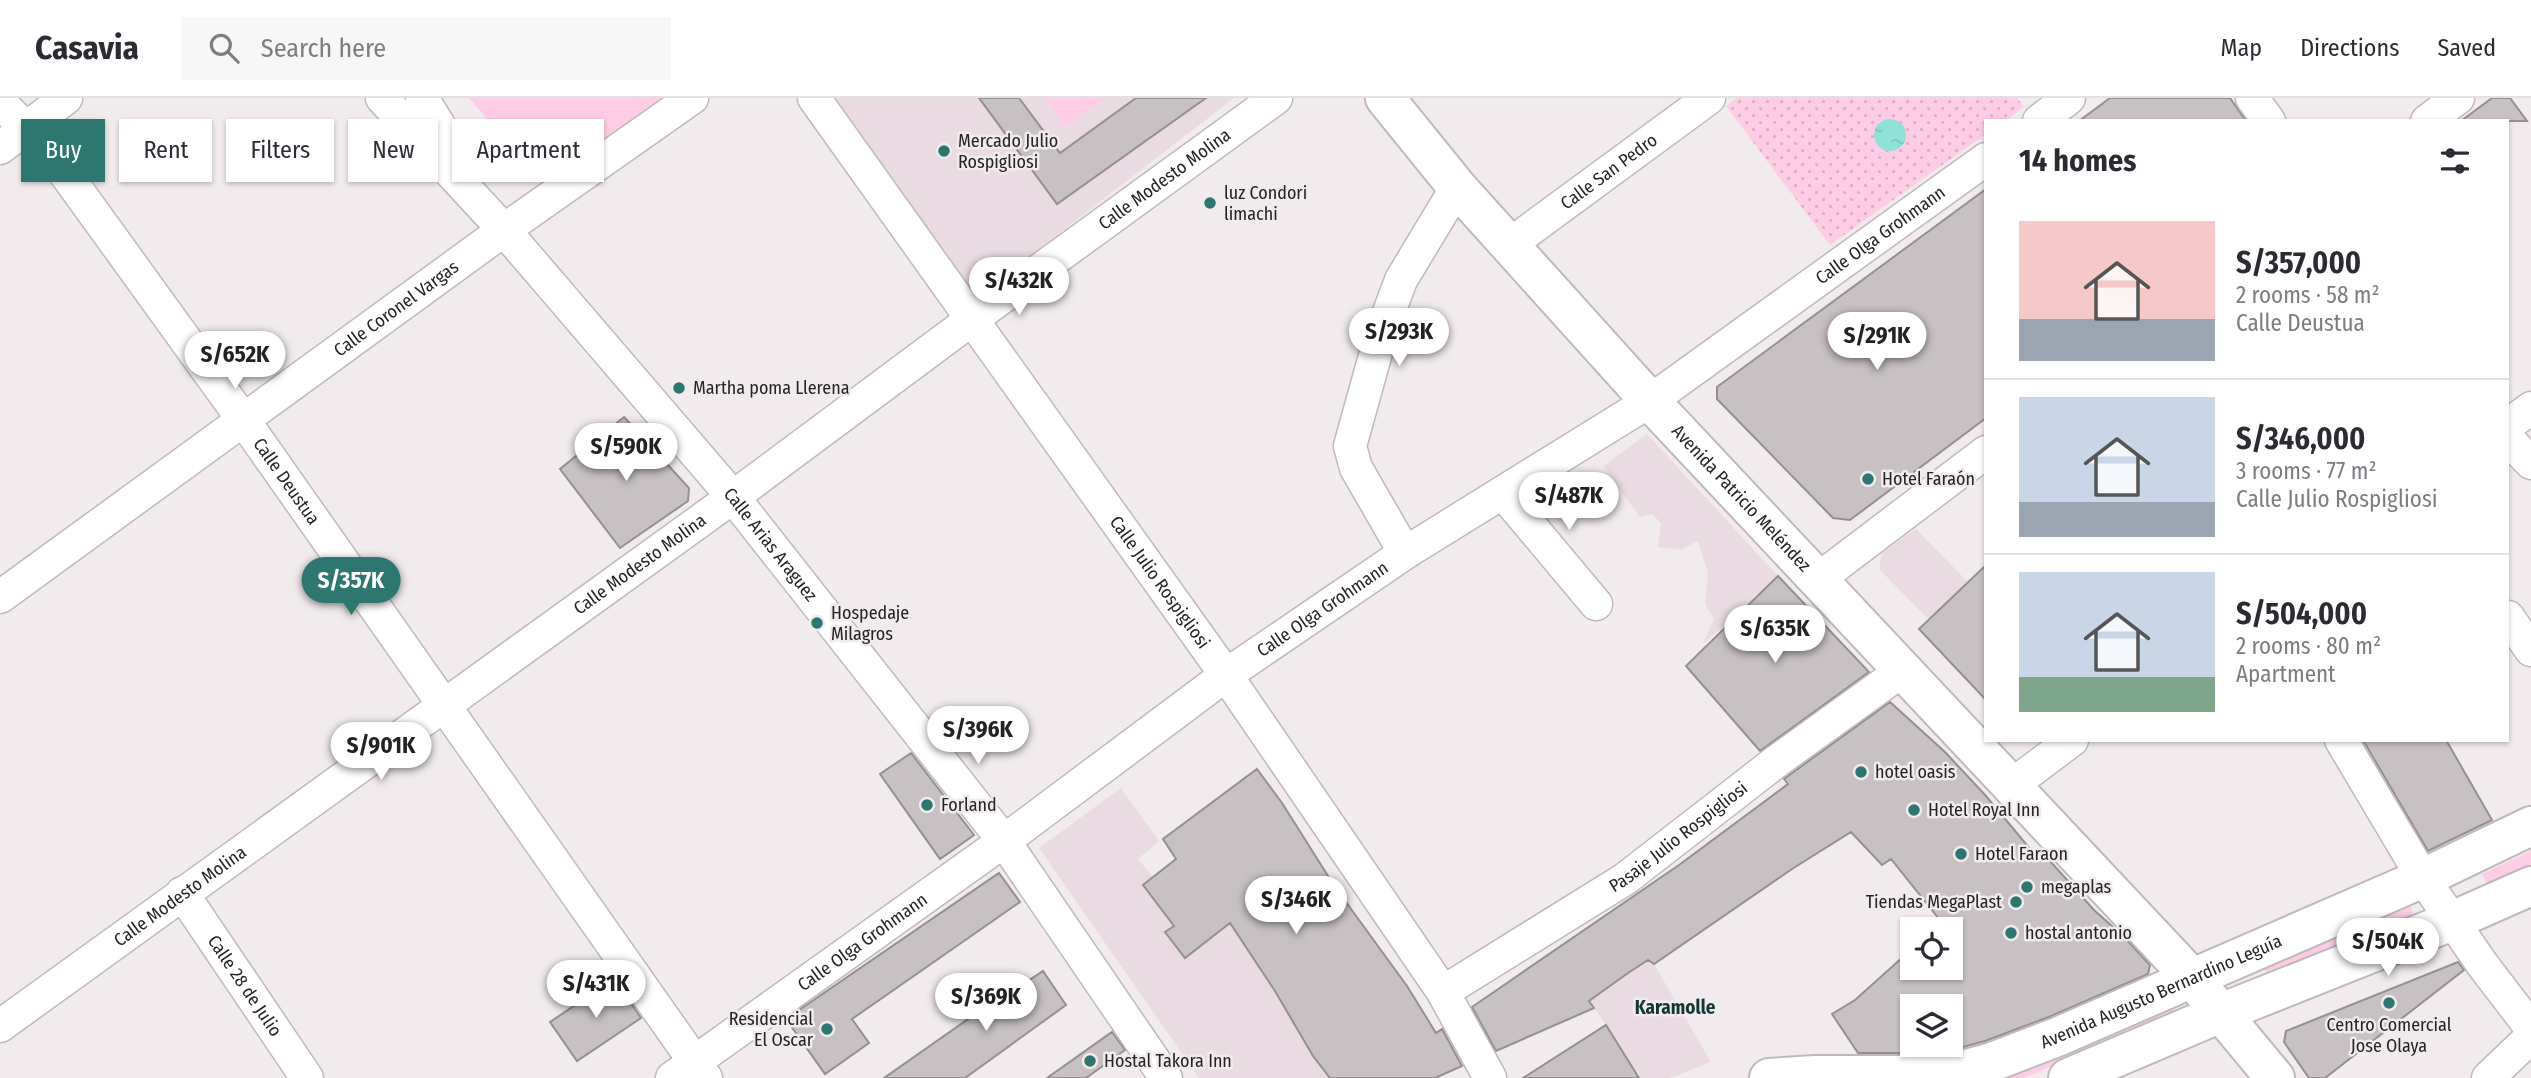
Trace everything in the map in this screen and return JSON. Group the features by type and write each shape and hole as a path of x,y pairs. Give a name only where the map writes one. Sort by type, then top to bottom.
{"street":[{"path":"13,140 66,98"},
{"name":"Calle Arias Araguez","path":"382,98 504,230 733,497 1004,841 1166,1078"},
{"name":"Calle Arias Araguez","path":"422,98 504,230"},
{"name":"Calle Coronel Vargas","path":"0,597 242,418 692,98"},
{"name":"Calle Julio Rospigliosi","path":"814,98 1226,675 1443,992 1490,1078"},
{"name":"Calle Modesto Molina","path":"0,1027 733,497 1276,98"},
{"name":"Avenida Patricio Meléndez","path":"1385,98 1457,187 1650,401 2192,978 2275,1078"},
{"name":"Calle San Pedro","path":"1509,245 1709,98"},
{"path":"2042,119 2069,98"},
{"path":"2252,98 2268,119"},
{"path":"2430,119 2458,98"},
{"name":"Calle Deustua","path":"0,102 13,140 54,158 242,418 445,704 691,1073"},
{"name":"Calle Olga Grohmann","path":"691,1073 1226,675 1405,553 1650,401 1984,160"},
{"path":"1405,553 1356,468 1350,446 1382,331 1401,281 1457,187"},
{"path":"2509,424 2531,408"},
{"path":"2509,440 2531,463"},
{"path":"1817,580 1984,454"},
{"path":"1503,493 1596,604"},
{"path":"2509,618 2531,650"},
{"name":"Pasaje Julio Rospigliosi","path":"1443,992 1625,879 1777,761 1903,670"},
{"path":"2012,785 2070,742"},
{"path":"2342,742 2423,878 2482,964 2531,1028"},
{"name":"Avenida Augusto Bernardino Leguía","path":"1769,1078 1944,1075 1992,1062 2057,1037 2423,878 2531,826"},
{"path":"2068,1078 2531,886"},
{"name":"Calle 28 de Julio","path":"182,893 307,1078"},
{"path":"2488,1078 2531,1037"}],"shaded area":[{"path":"469,98 666,98 604,144 604,119 487,119"},
{"name":"Mercado Julio Rospigliosi","path":"835,98 1234,98 977,297 968,295"},
{"path":"1044,98 1105,98 1065,127"},
{"path":"1737,98 2017,98 2024,107 2008,119 1984,119 1984,135 1830,245 1726,106"},
{"path":"1647,434 1778,576 1703,644 1714,619 1705,604 1708,573 1698,541 1681,550 1658,547 1661,524 1653,514 1640,517 1603,466"},
{"path":"1916,529 1968,582 1929,620 1879,569 1882,553"},
{"path":"1121,788 1159,841 1138,859 1153,877 1144,885 1174,926 1165,933 1185,958 1230,923 1330,1078 1199,1078 1039,848"},
{"path":"2531,851 2531,870 2489,889 2482,874"},
{"path":"2410,899 2414,923 2272,980 2264,968"},
{"path":"1648,960 1654,964 1711,1062 1670,1078 1641,1078 1590,1001"},
{"path":"2169,1005 2177,1013 2024,1078 1993,1078"}],"water":[{"path":"1890,119 1901,124 1906,135 1901,146 1890,151 1879,146 1874,135 1879,124"}],"building":[{"path":"979,98 1019,98 1060,153 1136,98 1206,98 1057,204"},
{"path":"2110,98 2230,98 2245,119 2082,119"},
{"path":"2492,98 2510,98 2527,121 2509,119 2464,119"},
{"path":"1984,190 1984,420 1850,520 1833,518 1717,399 1717,387"},
{"path":"624,417 689,488 688,501 620,548 560,469"},
{"path":"1984,567 1984,698 1919,629"},
{"path":"1778,576 1869,672 1760,751 1686,666"},
{"path":"1890,702 1945,752 2036,856 2041,851 2094,910 2124,937 2150,965 2148,974 2049,1017 1963,1047 1963,994 1900,994 1900,1053 1858,1053 1832,1014 1855,1000 1900,960 1900,980 1963,980 1963,917 1937,917 1891,859 1882,865 1851,832 1792,869 1654,964 1648,960 1628,973 1589,1001 1594,1008 1496,1051 1472,1007 1679,865 1788,784 1784,779"},
{"path":"2364,742 2447,742 2492,820 2428,851"},
{"name":"Forland","path":"911,753 974,835 940,859 880,774"},
{"path":"1257,769 1282,803 1335,887 1407,986 1436,1033 1442,1029 1462,1066 1435,1078 1330,1078 1313,1056 1275,991 1230,923 1185,958 1165,932 1174,926 1143,885 1176,859 1163,839"},
{"path":"999,873 1020,902 852,1019 869,1043 825,1074 786,1019"},
{"name":"Centro Comercial Jose Olaya","path":"2458,962 2464,970 2325,1078 2309,1078 2284,1042 2286,1031"},
{"path":"1043,971 1066,1005 965,1078 884,1078 991,1003 992,1005"},
{"path":"614,979 641,1018 577,1061 550,1022"},
{"path":"1606,1025 1639,1078 1523,1078"},
{"name":"Hostal Takora Inn","path":"1112,1032 1125,1050 1086,1078 1047,1078"}],"place":[{"name":"Mercado Julio Rospigliosi","path":"944,151"},
{"name":"luz Condori limachi","path":"1210,203"},
{"name":"Martha poma Llerena","path":"679,388"},
{"name":"Hotel Faraón","path":"1868,479"},
{"name":"Hospedaje Milagros","path":"817,623"},
{"name":"hotel oasis","path":"1861,772"},
{"name":"Forland","path":"927,805"},
{"name":"Hotel Royal Inn","path":"1914,810"},
{"name":"Hotel Faraon","path":"1961,854"},
{"name":"megaplas","path":"2027,887"},
{"name":"Tiendas MegaPlast","path":"2016,902"},
{"name":"hostal antonio","path":"2011,933"},
{"name":"Centro Comercial Jose Olaya","path":"2389,1003"},
{"name":"Residencial El Oscar","path":"827,1029"},
{"name":"Hostal Takora Inn","path":"1090,1061"}],"district":[{"name":"Karamolle","path":"1675,1007"}]}
